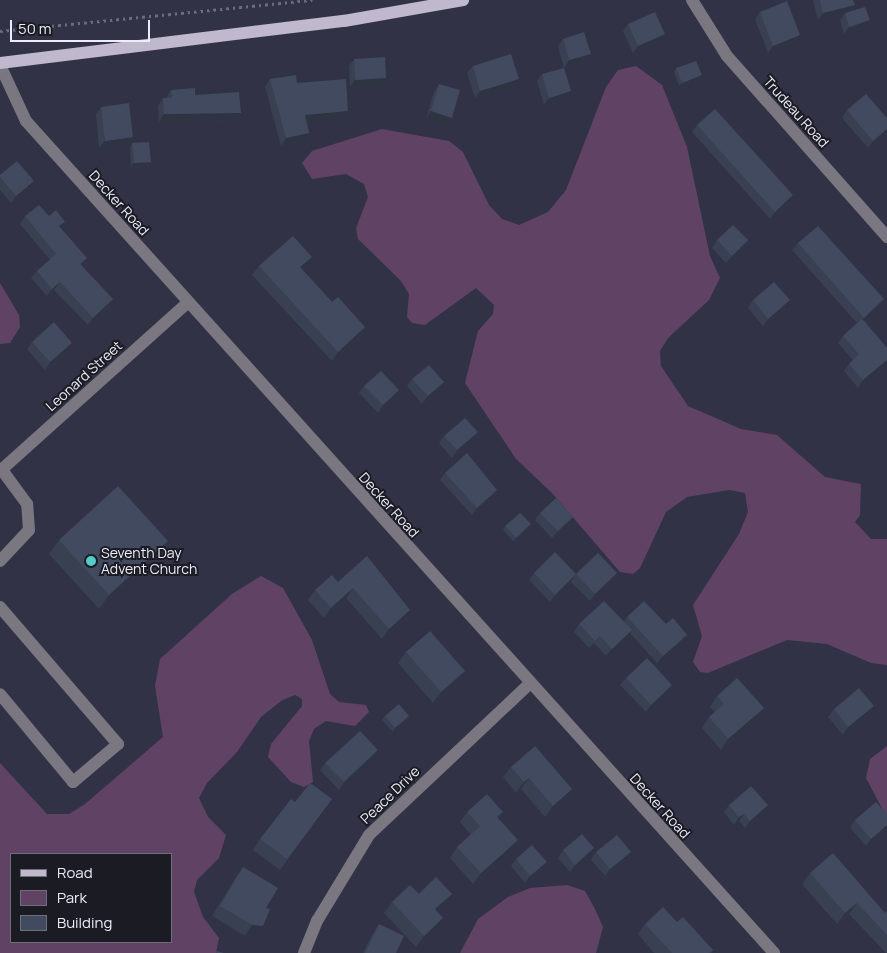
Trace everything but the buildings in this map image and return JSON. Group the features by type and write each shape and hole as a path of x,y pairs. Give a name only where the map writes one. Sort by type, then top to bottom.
{"main road":[{"path":"0,64 344,21 463,0"}],"street":[{"name":"Trudeau Road","path":"692,0 727,56 887,236"},
{"name":"Decker Road","path":"0,64 26,121 530,684 774,953"},
{"name":"Leonard Street","path":"1,471 188,302"},
{"path":"0,561 29,530 27,504 1,471"},
{"path":"0,607 118,744 73,782 0,694"},
{"name":"Peace Drive","path":"304,953 317,921 369,835 530,684"}],"path":[{"path":"0,32 312,0"}],"green space":[{"path":"636,66 662,85 687,147 710,256 720,278 709,300 668,338 660,351 661,366 688,406 741,429 777,435 825,477 861,484 860,515 855,522 871,539 887,539 887,665 871,663 827,644 787,640 708,673 700,672 693,662 702,636 693,605 739,534 748,512 745,493 729,490 687,497 666,512 640,568 633,574 620,572 552,493 516,459 465,383 478,331 493,314 494,305 476,288 425,325 412,323 407,317 409,294 401,281 358,239 356,228 368,197 364,184 346,174 312,179 302,163 312,151 382,129 449,141 463,152 489,205 502,219 519,225 548,212 566,190 606,87 618,70"},
{"path":"0,283 19,315 20,327 10,343 0,344"},
{"path":"261,576 283,588 312,640 330,694 339,702 366,705 369,712 355,726 326,721 314,729 309,741 313,782 304,787 291,782 268,757 271,744 302,706 302,699 295,695 281,701 261,717 237,752 207,783 199,798 208,817 226,835 219,858 197,880 194,892 203,917 219,938 216,953 0,953 0,763 47,814 69,814 85,804 163,737 155,686 160,659 232,594"},
{"path":"887,746 887,818 866,778 870,759"},
{"path":"567,885 585,891 603,927 596,953 460,953 478,919 508,897 530,888"}],"place":[{"name":"Seventh Day Advent Church","path":"91,561"}]}
